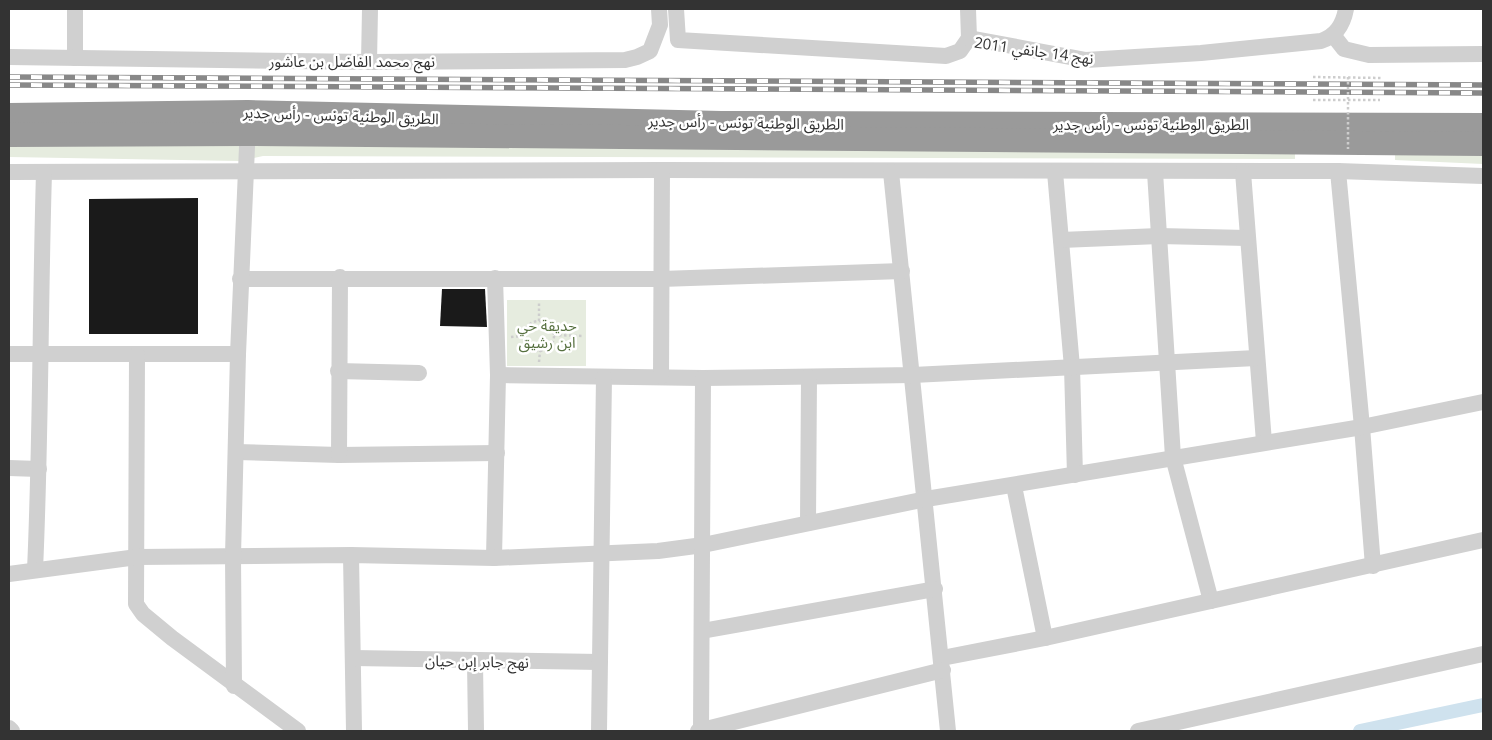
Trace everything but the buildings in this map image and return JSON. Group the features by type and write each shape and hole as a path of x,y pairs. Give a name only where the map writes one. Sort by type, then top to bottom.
{"highway":[{"name":"الطريق الوطنية تونس - رأس جدير","path":"9,116 248,123 1483,144"},
{"name":"الطريق الوطنية تونس - رأس جدير","path":"9,135 248,123 1483,125"}],"street":[{"path":"75,9 75,58"},
{"path":"369,62 370,9"},
{"name":"نهج محمد الفاضل بن عاشور","path":"9,57 369,62 625,60 637,57 650,50 660,25 659,9"},
{"name":"نهج 14 جانفي 2011","path":"676,9 678,40 868,50 931,56 953,55 960,51 969,38 1086,60 1202,53 1321,41 1333,35"},
{"path":"968,9 969,38"},
{"path":"1346,9 1342,24 1333,35 1344,49 1369,55 1483,54"},
{"path":"234,686 233,556 238,354 248,123"},
{"path":"661,376 662,170"},
{"path":"9,172 662,170 891,172 1338,171 1483,176"},
{"path":"1338,171 1373,566"},
{"path":"891,172 943,664 948,731"},
{"path":"1056,172 1072,367 1075,475"},
{"path":"1155,172 1173,457 1211,601"},
{"path":"1243,172 1264,442"},
{"path":"35,570 40,469 39,354 44,173"},
{"path":"1061,240 1159,236 1247,238"},
{"path":"240,279 340,277 661,279 902,271"},
{"path":"339,455 340,277"},
{"path":"494,558 498,375 495,278"},
{"path":"9,354 238,354"},
{"path":"137,355 138,557 135,596 139,610 234,686 298,731"},
{"path":"498,375 703,378 912,375 1256,358"},
{"path":"338,371 419,372"},
{"path":"600,731 604,377"},
{"path":"808,523 809,377"},
{"path":"703,378 702,631 699,731 1045,638 1483,540"},
{"path":"9,574 138,557 351,555 494,558 601,555 702,545 926,499 1014,486 1173,457 1362,427 1483,402"},
{"path":"236,452 339,455 497,453"},
{"path":"9,468 40,469"},
{"path":"1014,486 1045,638"},
{"path":"351,555 354,731"},
{"path":"702,631 935,590"},
{"path":"1138,731 1483,654"},
{"name":"نهج جابر إبن حيان","path":"353,658 475,662 600,662"},
{"path":"475,662 476,731"},
{"path":"9,728 12,731"}],"path":[{"path":"1313,77 1382,78"},
{"path":"1348,77 1348,149"},
{"path":"1313,99 1380,100"},
{"path":"539,302 539,322"},
{"path":"539,322 547,324 554,335 548,348 540,351 531,348 525,341 525,332 530,324 539,322"},
{"path":"554,335 584,336"}],"green space":[{"path":"9,140 1295,147 1295,159 263,156 239,161 9,157"},
{"path":"1395,146 1483,146 1483,164 1395,160"},
{"name":"حديقة حي ابن رشيق","path":"507,300 586,300 586,366 507,366"}],"waterway":[{"path":"1360,731 1483,705"}],"railway":[{"path":"9,77 1483,85"},
{"path":"9,85 1483,93"}]}
